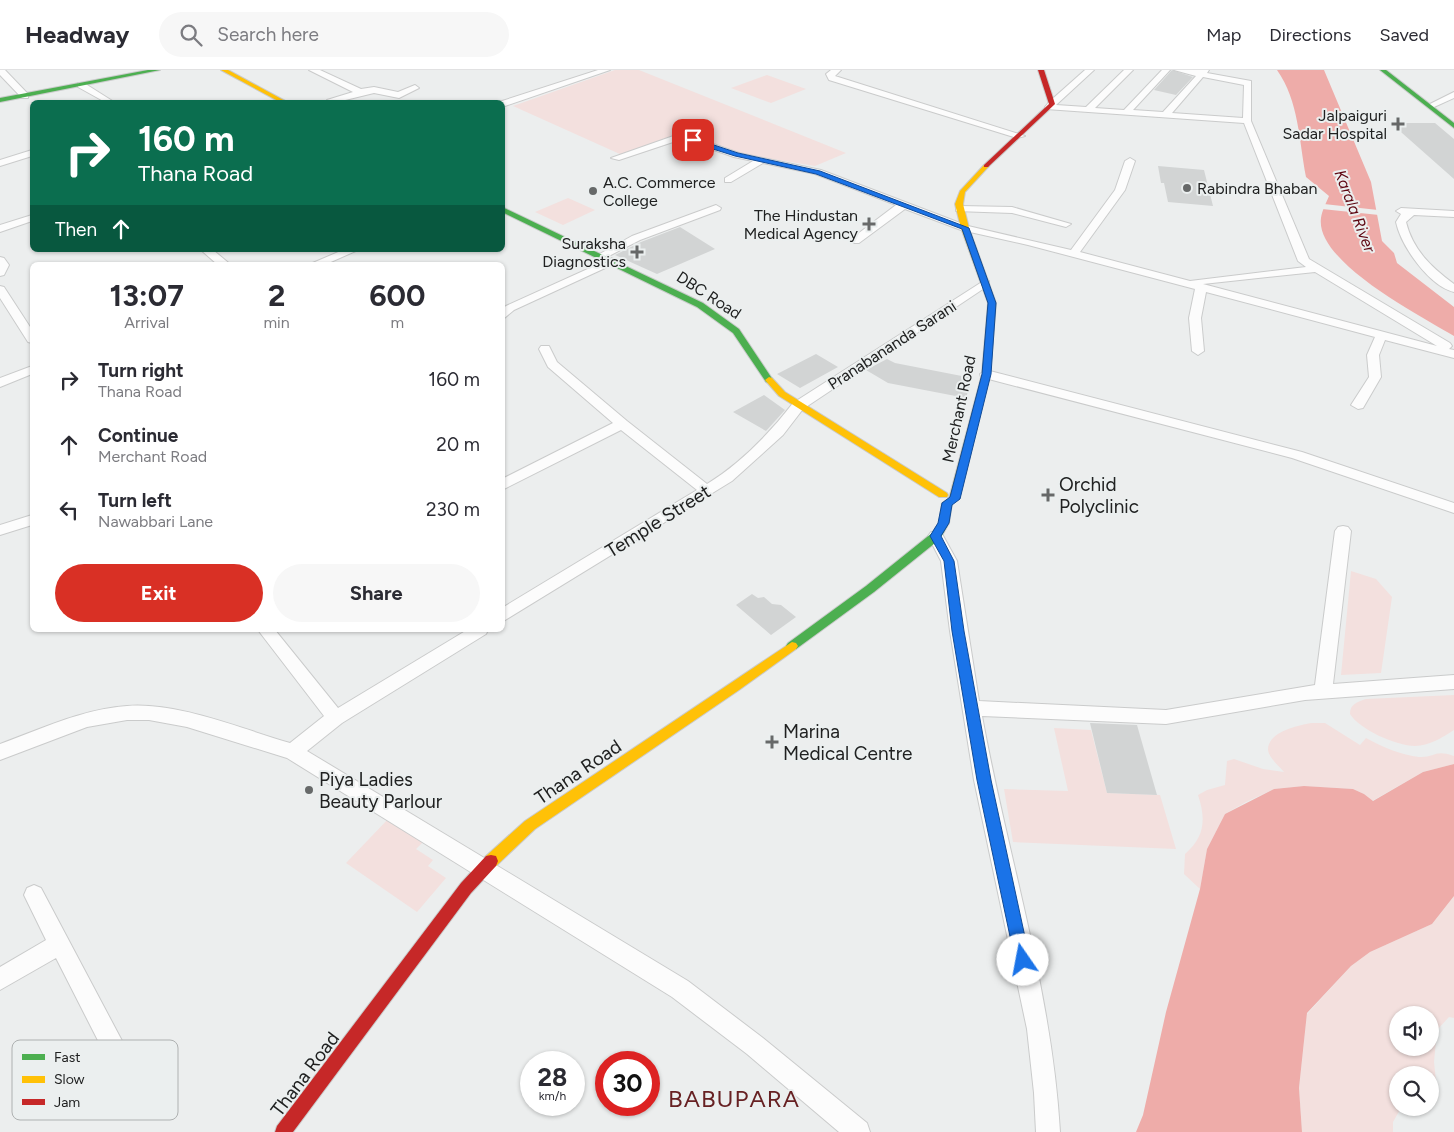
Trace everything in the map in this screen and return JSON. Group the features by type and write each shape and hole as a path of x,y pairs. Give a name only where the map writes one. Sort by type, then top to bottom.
{"street":[{"path":"0,70 25,96"},
{"path":"0,100 157,70"},
{"path":"314,70 360,92"},
{"path":"505,103 606,70"},
{"path":"837,70 829,75 837,80 1020,136"},
{"path":"1040,70 1050,91 1050,106"},
{"path":"1066,224 1012,210 960,209 962,192 970,181 1090,70"},
{"path":"1088,110 1129,70"},
{"path":"1126,113 1166,70"},
{"path":"1178,70 1202,72 1248,83 1247,122 1260,165 1304,261 1454,352"},
{"path":"1383,70 1454,120"},
{"path":"1392,70 1454,126"},
{"path":"228,72 280,100"},
{"path":"1164,116 1202,72"},
{"path":"81,85 107,100"},
{"path":"336,100 360,92 374,90 399,95 415,88"},
{"path":"1431,105 1454,94"},
{"path":"1050,106 1247,122"},
{"path":"616,158 682,136 737,155 818,172 965,228 1454,352"},
{"path":"0,163 30,155"},
{"path":"728,180 762,160"},
{"path":"1073,254 1120,190 1130,161"},
{"path":"855,241 903,205"},
{"path":"601,256 636,238 716,208"},
{"name":"Merchant Road","path":"948,499 962,472 986,374 992,303 960,209"},
{"name":"DBC Road","path":"505,210 676,290 727,323 747,342 755,361 770,383 798,406 916,477 948,499"},
{"path":"1395,211 1454,214"},
{"path":"1412,212 1404,216 1401,222 1412,249 1425,267 1454,288"},
{"path":"0,229 30,219"},
{"path":"1276,225 1290,227"},
{"path":"209,252 221,262"},
{"path":"322,262 348,252"},
{"path":"505,314 510,308 612,261"},
{"path":"1183,283 1316,269"},
{"name":"Pranabananda Sarani","path":"798,406 985,284"},
{"path":"1198,351 1195,318 1201,288"},
{"path":"0,289 30,336"},
{"path":"1358,405 1375,377 1372,360 1374,346 1382,335"},
{"path":"545,349 552,364 622,424 708,490"},
{"path":"0,383 30,371"},
{"path":"986,374 1202,428 1297,455 1454,508"},
{"name":"Temple Street","path":"505,614 727,478 762,448 798,406"},
{"path":"505,483 622,424"},
{"path":"916,477 946,479 962,472"},
{"name":"Thana Road","path":"283,1132 455,903 507,844 530,825 735,687 870,589 936,536 944,523 948,499"},
{"path":"0,530 30,521"},
{"path":"1323,691 1343,531"},
{"path":"936,536 949,561 971,708 1038,1029 1046,1093 1048,1132"},
{"path":"268,632 336,718"},
{"path":"293,752 312,735 336,718 477,632"},
{"path":"971,708 1166,717 1323,691 1454,682"},
{"path":"0,752 86,720 127,713 149,713 187,720 293,752 680,989 756,1046 858,1132"},
{"path":"34,895 110,1040"},
{"path":"0,978 60,944"}],"shaded area":[{"path":"615,70 639,70 846,153 815,166 737,153 681,133 622,155 513,106"},
{"path":"767,75 806,89 771,103 731,88"},
{"path":"568,198 595,210 563,225 535,212"},
{"path":"1351,571 1376,579 1392,597 1381,673 1341,675"},
{"path":"1454,695 1454,730 1436,741 1420,746 1398,743 1379,736 1361,725 1350,714 1350,711 1357,702 1366,699"},
{"path":"1312,723 1325,723 1360,745 1366,738 1392,750 1412,756 1424,757 1442,753 1447,754 1454,756 1454,764 1423,772 1372,801 1364,794 1353,789 1304,786 1274,789 1246,802 1225,814 1207,849 1200,889 1184,874 1185,854 1197,841 1202,827 1201,804 1198,795 1207,790 1225,785 1227,761 1234,759 1263,769 1284,772 1270,756 1269,744 1273,738 1285,730"},
{"path":"1054,728 1091,730 1107,793 1160,795 1176,849 1013,842 1004,789 1068,791"},
{"path":"390,817 425,840 416,849 433,860 428,866 446,878 417,912 346,863"},
{"path":"1454,896 1454,1018 1449,1017 1439,1028 1439,1006 1389,1006 1389,1056 1435,1056 1434,1066 1389,1066 1389,1116 1396,1116 1393,1122 1393,1132 1302,1132 1299,1088 1307,1014 1351,966 1370,952 1432,924"}],"water":[{"name":"Karala River","path":"1277,70 1324,70 1371,182 1382,241 1394,253 1397,263 1454,307 1454,336 1373,286 1335,252 1324,235 1321,218 1329,196 1306,177 1294,108 1290,95"},
{"path":"1454,764 1454,896 1432,924 1370,952 1351,966 1307,1013 1299,1088 1302,1132 1136,1132 1143,1115 1166,1012 1200,889 1207,849 1225,814 1274,789 1304,786 1353,789 1373,801 1423,772"}],"pier":[{"path":"1324,204 1378,210 1379,215 1322,209"}],"building":[{"path":"1172,70 1193,77 1176,95 1154,90"},
{"path":"1402,123 1435,123 1454,139 1454,179 1393,125 1404,125"},
{"name":"Rabindra Bhaban","path":"1158,166 1204,170 1213,206 1168,202 1164,183 1161,183"},
{"path":"680,227 715,249 657,274 615,255 641,242"},
{"path":"816,354 838,367 800,388 777,374"},
{"path":"887,359 895,363 972,378 966,398 888,383 866,370"},
{"path":"764,395 785,410 766,431 733,412"},
{"path":"752,594 758,598 764,597 772,604 781,605 796,617 771,635 736,605"},
{"path":"1090,723 1137,725 1157,795 1107,793"}],"traffic: fast":[{"path":"0,100 157,70"},
{"path":"1383,70 1454,126"},
{"path":"505,210 700,305 736,331 769,380"},
{"path":"792,646 870,589 936,536 944,523 947,503"}],"traffic: slow":[{"path":"224,70 280,100"},
{"path":"954,499 986,374 992,303 965,228 959,204 962,192 986,166"},
{"path":"769,380 782,394 943,495"},
{"path":"491,861 530,825 735,687 792,646"}],"traffic: jam":[{"path":"986,166 1052,104 1041,70"},
{"path":"283,1132 466,888 491,861"}],"place":[{"name":"Jalpaiguri Sadar Hospital","path":"1398,124"},
{"name":"Rabindra Bhaban","path":"1187,188"},
{"name":"A.C. Commerce College","path":"593,191"},
{"name":"The Hindustan Medical Agency","path":"869,224"},
{"name":"Suraksha Diagnostics","path":"637,252"},
{"name":"Orchid Polyclinic","path":"1048,495"},
{"name":"Marina Medical Centre","path":"772,742"},
{"name":"Piya Ladies Beauty Parlour","path":"309,790"}],"district":[{"name":"BABUPARA","path":"734,1098"}],"route":[{"path":"693,140 737,155 818,172 965,228 992,303 986,374 954,500 948,503 944,523 936,536 949,561 958,631 984,780 1023,960"}]}
